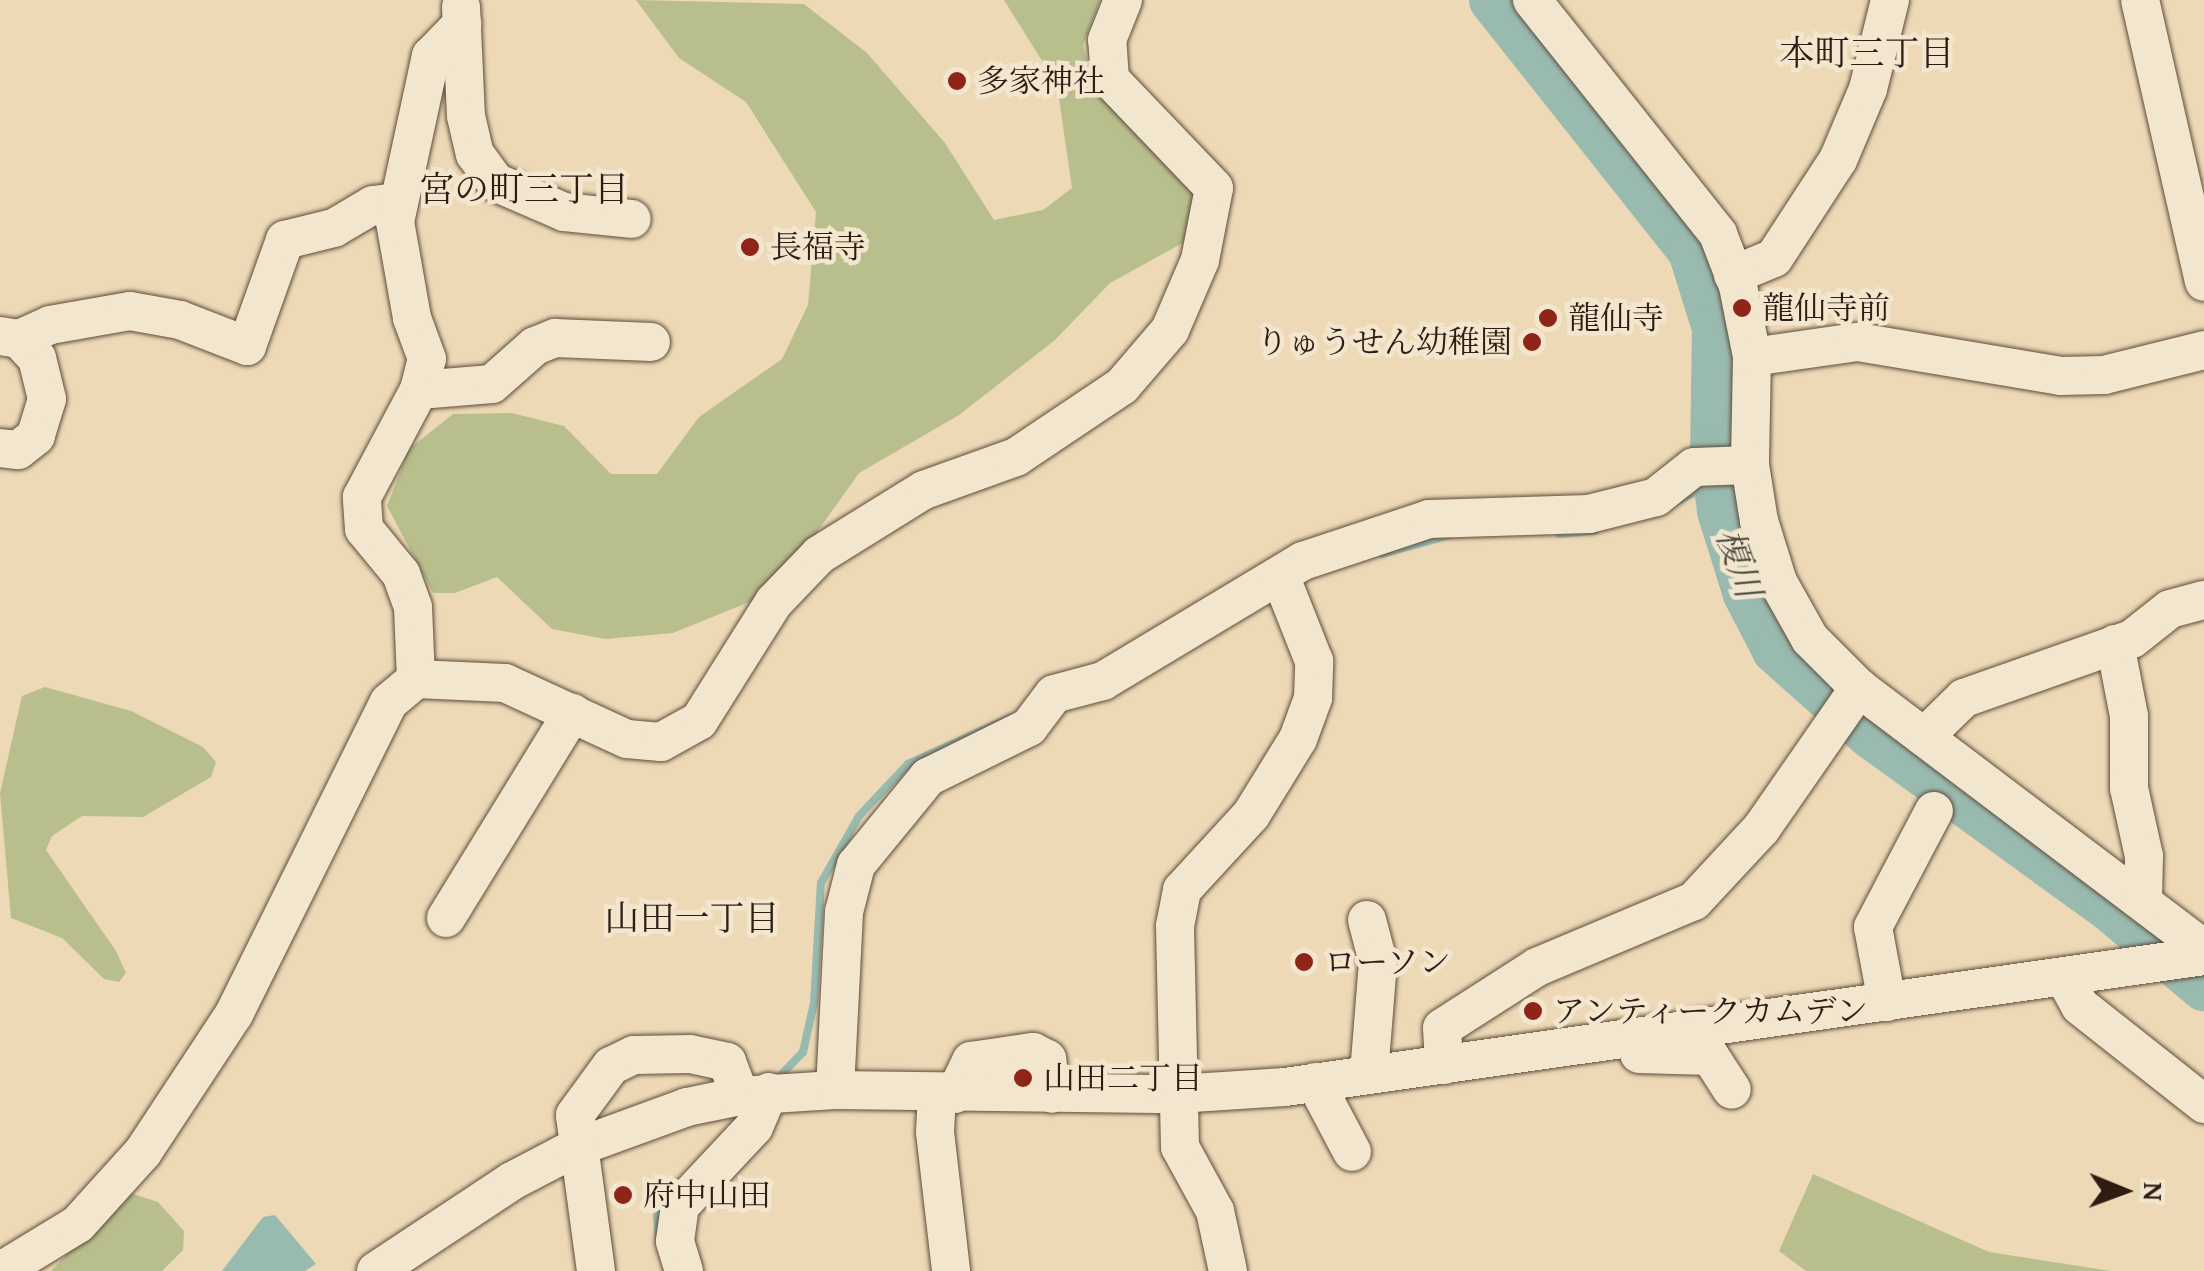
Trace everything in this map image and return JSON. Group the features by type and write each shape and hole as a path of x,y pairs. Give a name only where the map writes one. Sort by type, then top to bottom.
{"street":[{"path":"2,1271 78,1224 142,1152 234,1014 389,702 416,678 504,683 626,739 661,742 700,721 774,602 819,555 924,490 1016,457 1122,386 1170,330 1200,260 1214,188 1110,79 1106,40 1123,0"},
{"path":"1532,0 1718,234 1734,274 1752,357 1750,466 1778,582 1810,638 1858,688 2143,900 2201,954"},
{"path":"1734,274 1774,258 1838,160 1868,89 1890,0"},
{"path":"2140,0 2204,282"},
{"path":"416,678 413,607 401,574 364,529 362,497 419,390 427,359 412,318 395,222 431,56 461,12"},
{"path":"461,12 466,116 476,154 494,182 564,212 632,219"},
{"path":"10,337 50,324 130,311 180,320 246,346 285,240 334,228 373,205 399,202"},
{"path":"0,448 18,450 36,436 47,399 37,358 10,337"},
{"path":"419,390 492,384 535,346 555,338 651,342"},
{"path":"1752,357 1858,342 2060,376 2104,375 2204,350"},
{"path":"835,1090 844,912 856,864 928,777 1029,726 1054,694 1103,681 1280,575 1429,519 1590,514 1656,497 1694,467 1750,466"},
{"path":"1228,1271 1215,1212 1180,1147 1175,926 1182,890 1251,815 1298,739 1313,698 1314,660 1280,575"},
{"path":"1924,736 1964,698 2115,644 2170,609 2204,600"},
{"path":"2115,644 2130,716 2129,788 2144,856 2143,900"},
{"path":"1444,1065 1442,1028 1538,966 1694,901 1761,829 1858,688"},
{"path":"446,918 572,713"},
{"path":"1886,1002 1873,927 1934,811"},
{"path":"1367,920 1378,962 1369,1075"},
{"path":"952,1271 935,1132 946,1094 971,1061 1033,1052 1047,1058 1052,1094 1177,1094 1315,1082 2201,954"},
{"path":"2064,976 2080,1006 2138,1045 2204,1104"},
{"path":"1632,1038 1645,1059 1710,1056 1732,1090"},
{"path":"596,1271 575,1148 576,1115 611,1066 634,1055 690,1054 727,1062 755,1094 754,1127 680,1206 675,1241 684,1271"},
{"path":"1315,1082 1352,1152"},
{"path":"376,1271 512,1181 575,1148 670,1112 755,1094 835,1090 946,1094"}],"green space":[{"path":"636,0 804,4 867,53 945,143 994,220 1043,210 1072,188 1057,85 1004,0 1100,0 1083,45 1094,88 1193,180 1203,205 1190,239 1110,283 1055,340 959,415 859,473 805,549 752,601 673,633 605,639 552,629 497,577 455,593 433,593 387,506 409,449 453,414 512,413 564,426 611,474 657,474 699,417 782,359 808,305 816,212 746,102 679,58"},
{"path":"45,687 131,711 203,747 216,762 211,777 143,817 82,816 52,836 46,850 116,951 126,973 119,982 104,979 62,938 11,918 0,793 22,696"},
{"path":"1813,1174 1989,1252 2111,1271 1806,1271 1779,1251"},
{"path":"127,1192 158,1202 184,1231 183,1250 162,1271 51,1271"}],"water":[{"path":"275,1215 316,1264 305,1271 222,1271 263,1217"}],"waterway":[{"name":"榎川","path":"1493,0 1692,251 1716,328 1714,453 1721,511 1747,594 1776,650 1870,734 2108,906 2204,987"},
{"path":"1678,501 1714,482"},
{"path":"1559,534 1595,531"},
{"path":"1382,554 1450,535"},
{"path":"777,1079 803,1052 814,1003 821,883 859,816 908,764 1012,717"},
{"path":"659,1238 657,1216 665,1199"}],"place":[{"name":"多家神社","path":"957,81"},
{"name":"長福寺","path":"750,247"},
{"name":"龍仙寺前","path":"1742,308"},
{"name":"龍仙寺","path":"1548,318"},
{"name":"りゅうせん幼稚園","path":"1532,342"},
{"name":"ローソン","path":"1304,962"},
{"name":"アンティークカムデン","path":"1533,1011"},
{"name":"山田二丁目","path":"1023,1078"},
{"name":"府中山田","path":"623,1195"}],"district":[{"name":"本町三丁目","path":"1867,53"},
{"name":"宮の町三丁目","path":"524,189"},
{"name":"山田一丁目","path":"692,918"}]}
